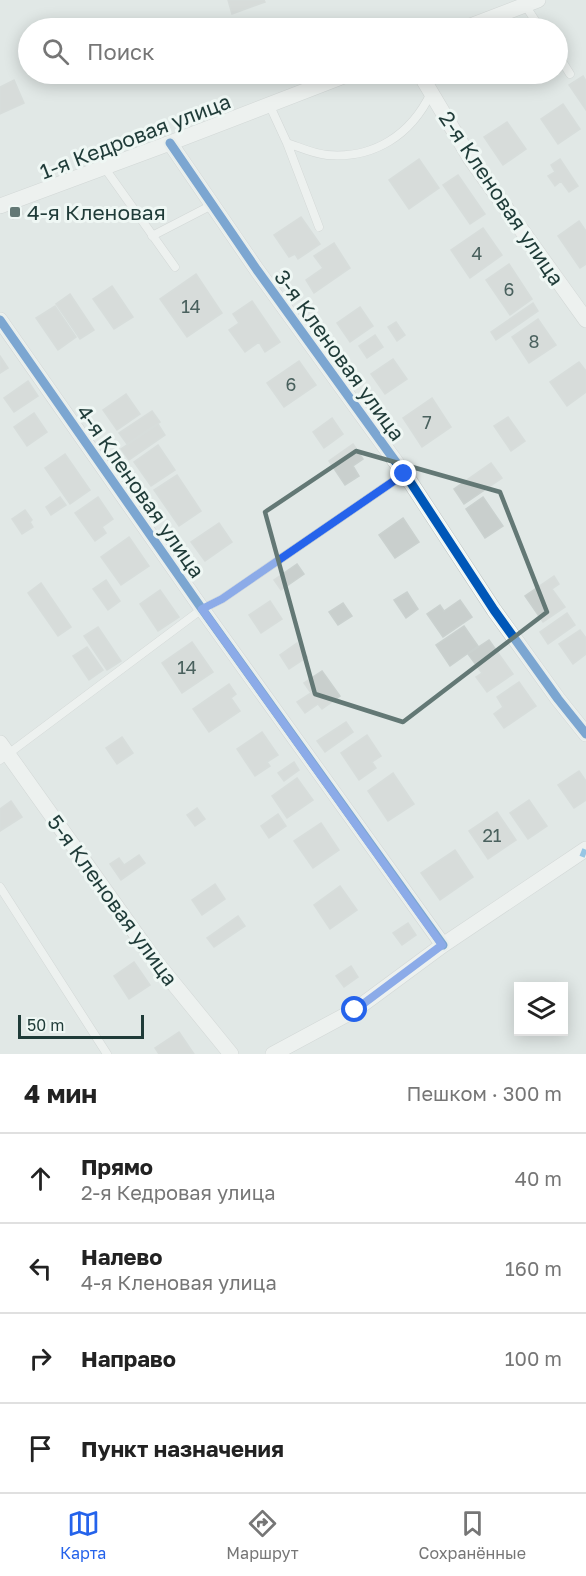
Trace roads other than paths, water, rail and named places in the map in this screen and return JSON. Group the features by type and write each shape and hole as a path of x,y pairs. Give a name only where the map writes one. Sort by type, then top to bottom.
{"street":[{"path":"492,18 532,3"},
{"name":"1-я Кедровая улица","path":"0,206 322,84"},
{"name":"2-я Кленовая улица","path":"426,84 470,158 586,320"},
{"name":"3-я Кленовая улица","path":"171,143 256,270 404,474 494,610 586,734"},
{"name":"4-я Кленовая улица","path":"0,320 202,609 442,945"},
{"name":"5-я Кленовая улица","path":"3,752 156,962 231,1054"},
{"path":"273,1054 355,1010 442,945 586,849"}],"lane":[{"path":"532,3 537,18"},
{"path":"287,143 325,155 355,155 395,140 422,112 431,92"},
{"path":"269,104 287,143 319,227"},
{"path":"104,167 175,267"},
{"path":"152,236 212,205"},
{"path":"3,752 202,609 222,599 404,474"},
{"path":"0,887 107,1054"}],"place":[{"name":"4-я Кленовая","path":"15,212"}]}
